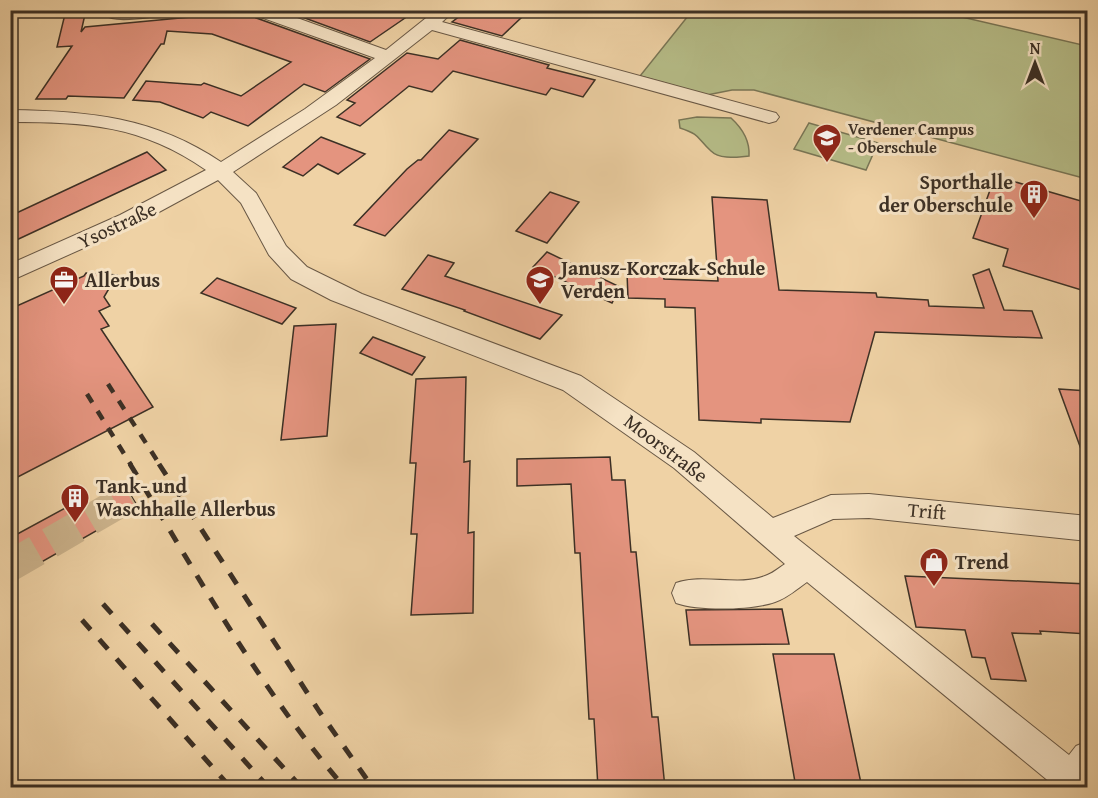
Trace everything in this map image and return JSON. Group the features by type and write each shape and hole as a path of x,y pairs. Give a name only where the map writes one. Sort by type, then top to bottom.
{"street":[{"path":"114,15 160,10"},
{"path":"258,10 387,56"},
{"name":"Ysostraße","path":"10,273 162,205 220,171 313,113 447,10"},
{"path":"430,24 769,117"},
{"name":"Moorstraße","path":"11,116 91,119 125,123 163,135 196,152 251,201 263,218 272,241 282,257 298,273 341,294 572,383 684,460 808,564 1081,774"},
{"name":"Trift","path":"772,532 831,507 869,506 1088,529"},
{"path":"687,592 750,592 772,589 808,564"}],"green space":[{"path":"692,11 936,11 1087,46 1087,179 754,90 732,90 707,95 640,76"},
{"path":"697,117 731,118 744,135 749,156 719,156 695,135 680,128 679,120"},
{"path":"809,123 878,143 866,170 794,149"}],"building":[{"path":"66,10 86,10 81,32 85,27 212,15 249,17 249,13 251,16 370,59 325,92 304,84 248,126 211,112 203,118 160,102 133,100 146,81 201,85 204,83 241,96 291,62 212,34 167,31 164,44 161,44 124,98 68,96 66,99 36,99 72,46 57,47"},
{"path":"283,10 383,10 405,18 370,42"},
{"path":"468,10 502,10 523,16 502,36 452,22"},
{"path":"460,40 549,65 547,68 595,80 583,97 551,88 546,95 453,71 432,92 409,86 360,126 337,117 355,103 347,100 407,53 438,59"},
{"path":"449,130 478,139 385,236 354,225 407,169 421,160"},
{"path":"321,137 365,154 338,174 318,164 303,176 283,167"},
{"path":"147,152 166,170 10,243 10,216"},
{"name":"Sporthalle der Oberschule","path":"995,176 1088,203 1088,292 1003,266 1008,249 973,238"},
{"path":"550,192 579,202 547,243 516,231"},
{"path":"712,197 767,200 779,290 876,293 877,297 928,300 929,306 984,308 973,275 989,269 1004,310 1032,311 1042,338 875,332 850,422 761,419 761,423 699,420 695,308 665,307 665,299 628,298 627,273 663,275 664,279 718,281"},
{"path":"547,252 620,287 612,303 533,267"},
{"path":"428,255 454,263 445,276 562,315 540,339 402,289"},
{"path":"86,273 117,275 104,297 110,306 99,311 109,326 101,329 153,407 10,481 10,309 84,276"},
{"path":"217,278 296,308 282,324 201,293"},
{"path":"336,324 327,436 281,440 294,326"},
{"path":"373,337 425,357 412,375 360,353"},
{"path":"466,377 464,462 470,461 468,533 474,532 473,613 411,615 417,534 411,534 416,463 410,463 416,379"},
{"path":"1059,389 1088,391 1088,460 1085,460"},
{"path":"610,457 612,480 625,480 631,552 636,552 652,717 658,717 665,788 598,788 594,719 589,719 580,553 575,553 571,484 517,486 517,459"},
{"name":"Tank- und Waschhalle Allerbus","path":"125,486 138,507 10,580 10,538 80,500 85,508"},
{"path":"905,576 1088,584 1088,634 1040,631 1041,634 1012,633 1026,681 991,679 985,658 972,657 965,630 916,627"},
{"path":"782,609 789,644 690,645 686,610"},
{"path":"773,654 834,654 862,788 796,788"}],"tunnel":[{"path":"10,566 131,496"}],"railway":[{"path":"108,384 160,465"},
{"path":"87,394 131,465"},
{"path":"130,464 257,671 285,712 345,788"},
{"path":"159,464 319,711 373,788"},
{"path":"103,604 269,788"},
{"path":"82,620 231,788"},
{"path":"152,624 302,788"},
{"path":"10,775 20,788"}],"place":[{"name":"Verdener Campus - Oberschule","path":"827,164"},
{"name":"Sporthalle der Oberschule","path":"1034,220"},
{"name":"Allerbus","path":"64,306"},
{"name":"Janusz-Korczak-Schule Verden","path":"540,306"},
{"name":"Tank- und Waschhalle Allerbus","path":"75,524"},
{"name":"Trend","path":"934,588"}]}
